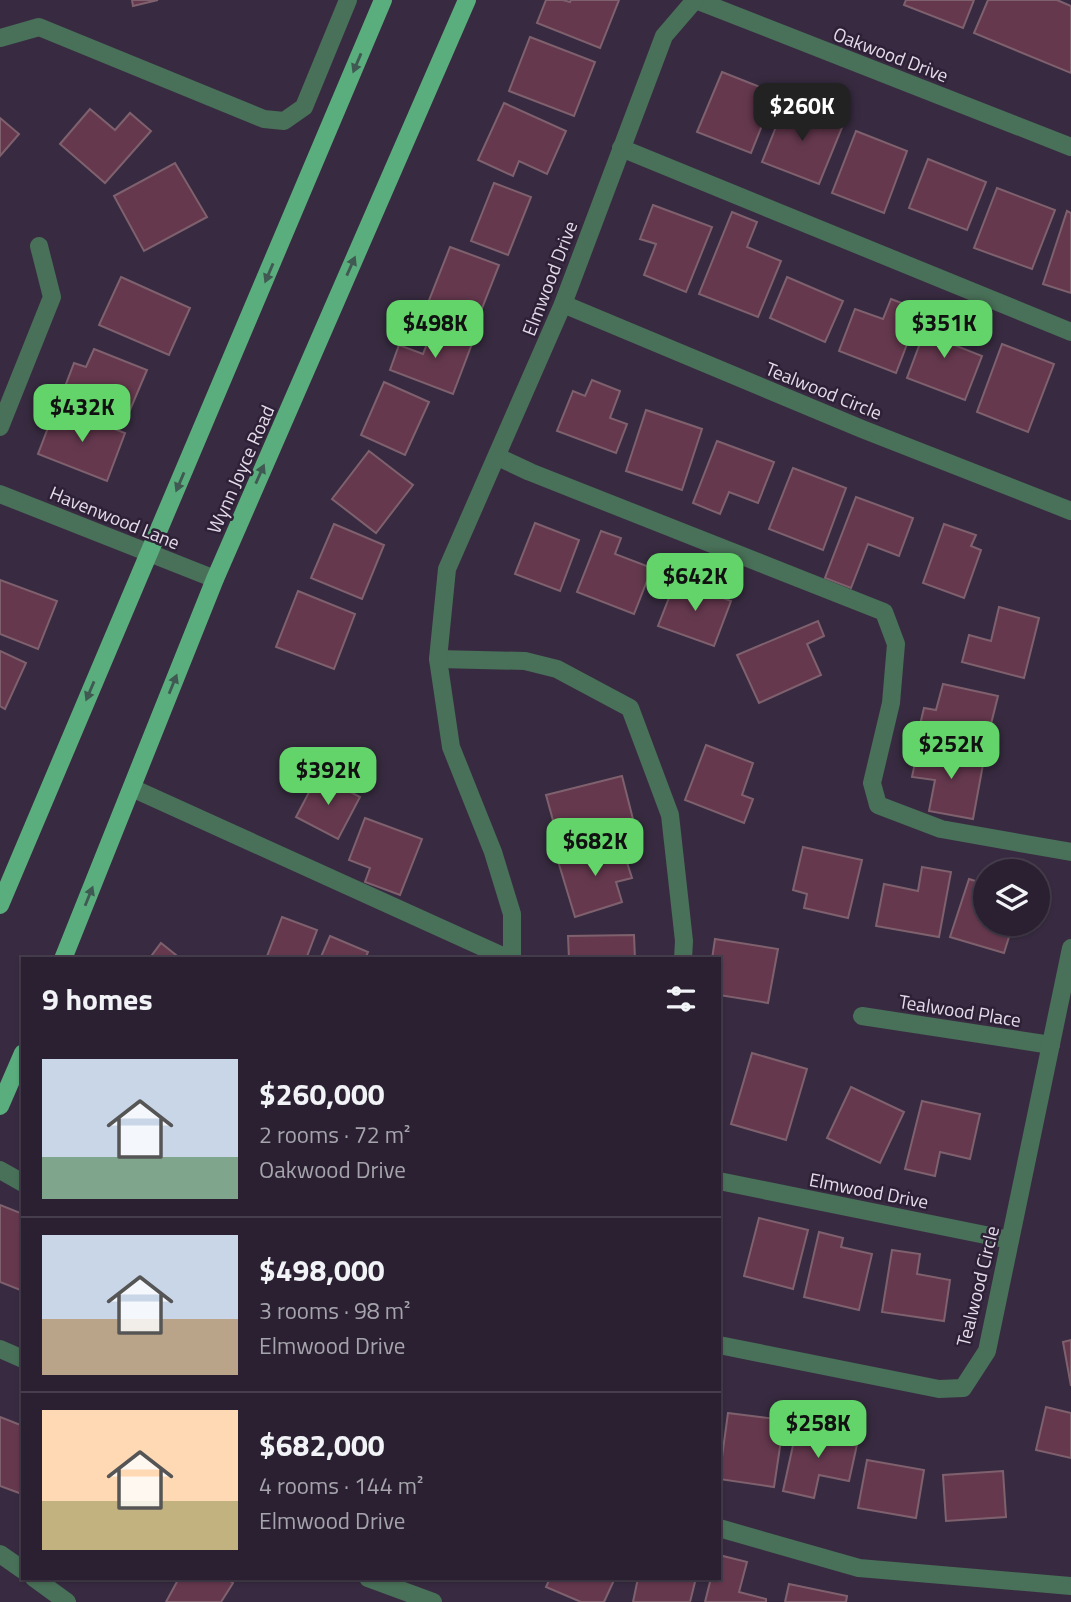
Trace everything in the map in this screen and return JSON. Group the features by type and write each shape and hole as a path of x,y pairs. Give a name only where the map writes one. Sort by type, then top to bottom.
{"main road":[{"path":"0,905 383,0"},
{"name":"Wynn Joyce Road","path":"64,957 215,579 467,0"},
{"path":"0,1106 21,1058"}],"street":[{"path":"0,38 39,27 264,120 284,121 304,107 348,0"},
{"name":"Oakwood Drive","path":"696,0 1071,147"},
{"name":"Elmwood Drive","path":"511,957 512,914 493,852 451,747 438,659 447,569 563,304 664,36 696,0"},
{"path":"621,148 1071,332"},
{"path":"0,427 52,297 39,246"},
{"name":"Tealwood Circle","path":"563,304 862,429 1071,511"},
{"path":"498,457 542,477 884,612 896,644 891,703 872,783 878,805 942,829 1071,852"},
{"name":"Havenwood Lane","path":"0,494 215,579"},
{"path":"438,659 525,661 547,666 630,708 670,815 684,941 683,957"},
{"path":"132,788 507,957"},
{"name":"Tealwood Circle","path":"721,1345 939,1389 963,1388 987,1351 1071,947"},
{"name":"Tealwood Place","path":"862,1016 1051,1045"},
{"path":"0,1170 21,1182"},
{"name":"Elmwood Drive","path":"721,1181 1010,1240"},
{"path":"0,1349 21,1358"},
{"path":"721,1529 859,1568 1071,1586"},
{"path":"0,1554 21,1569"},
{"path":"37,1580 67,1602"},
{"path":"373,1580 433,1602"}],"building":[{"path":"132,0 158,0 133,6"},
{"path":"546,0 619,0 600,48 537,23"},
{"path":"906,0 974,0 963,28 904,5"},
{"path":"988,0 1057,0 1071,6 1071,73 974,33"},
{"path":"530,37 595,62 574,116 509,91"},
{"path":"722,72 775,93 751,153 697,132"},
{"path":"786,102 843,125 819,184 762,162"},
{"path":"504,103 566,131 547,174 519,161 513,176 478,160"},
{"path":"90,109 115,130 130,113 151,131 105,183 60,144"},
{"path":"0,118 19,134 0,156"},
{"path":"856,131 907,151 884,213 832,193"},
{"path":"928,159 986,182 967,230 909,208"},
{"path":"175,163 207,217 144,251 114,196"},
{"path":"494,183 531,197 508,255 471,241"},
{"path":"997,188 1055,210 1032,269 974,248"},
{"path":"653,205 712,227 686,292 644,275 656,244 640,239"},
{"path":"1067,211 1071,213 1071,293 1043,284"},
{"path":"732,212 757,222 747,247 781,261 758,317 699,294"},
{"path":"450,247 499,265 477,321 428,303"},
{"path":"121,277 190,308 169,355 99,325"},
{"path":"787,277 843,301 825,342 770,318"},
{"path":"891,299 920,310 896,373 839,351 855,309 883,319"},
{"path":"931,314 962,326 954,345 982,356 965,400 907,378"},
{"path":"434,326 473,341 453,394 390,370 399,345 423,354"},
{"path":"1002,344 1054,364 1028,432 977,412"},
{"path":"94,349 147,370 127,417 63,392 74,363 86,367"},
{"path":"592,380 620,391 610,418 627,424 616,453 557,431 573,391 585,396"},
{"path":"384,382 429,402 405,455 361,435"},
{"path":"56,407 125,433 107,481 38,454"},
{"path":"646,410 702,429 682,490 626,471"},
{"path":"717,441 774,462 758,503 729,492 720,514 693,503"},
{"path":"369,451 413,485 376,533 332,499"},
{"path":"793,468 846,488 823,550 769,529"},
{"path":"856,497 913,518 899,556 868,544 851,588 825,578"},
{"path":"535,523 579,540 560,591 515,574"},
{"path":"334,524 384,545 362,599 311,578"},
{"path":"944,524 976,535 971,546 981,550 964,598 923,583"},
{"path":"601,531 621,538 615,554 652,568 634,614 577,592"},
{"path":"0,580 57,601 38,649 0,634"},
{"path":"676,580 731,601 714,646 658,626"},
{"path":"298,591 355,614 334,669 276,647"},
{"path":"999,607 1039,618 1024,678 962,662 969,635 991,641"},
{"path":"818,621 824,636 807,644 821,675 759,703 737,655"},
{"path":"0,651 26,663 5,709 0,706"},
{"path":"943,684 998,696 985,748 918,733 924,708 936,710"},
{"path":"706,745 753,763 742,795 753,799 744,823 685,800"},
{"path":"918,748 984,759 973,819 929,811 935,780 912,777"},
{"path":"318,775 360,797 338,839 296,817"},
{"path":"622,776 634,823 559,842 546,795"},
{"path":"365,818 422,839 400,895 365,882 370,868 349,860"},
{"path":"620,841 632,878 616,882 622,902 575,917 558,861"},
{"path":"803,847 862,860 848,918 804,908 807,894 793,890"},
{"path":"922,867 951,872 939,937 876,926 884,884 918,891"},
{"path":"969,879 973,880 973,936 1009,936 1004,953 950,937"},
{"path":"282,917 317,930 307,957 267,957"},
{"path":"634,935 635,957 569,957 568,936"},
{"path":"330,936 368,952 366,957 321,957"},
{"path":"715,939 778,949 768,1003 721,995 721,957 712,957"},
{"path":"161,943 178,957 150,957"},
{"path":"752,1053 807,1069 786,1140 731,1124"},
{"path":"851,1087 904,1112 880,1163 827,1138"},
{"path":"922,1101 980,1114 970,1159 940,1152 935,1176 905,1169"},
{"path":"0,1205 21,1213 21,1290 0,1282"},
{"path":"759,1218 808,1230 793,1289 744,1276"},
{"path":"819,1232 843,1238 841,1247 872,1254 859,1310 804,1297"},
{"path":"892,1250 920,1254 917,1274 950,1280 944,1321 882,1312"},
{"path":"1071,1340 1071,1386 1063,1342"},
{"path":"1046,1407 1071,1413 1071,1458 1036,1450"},
{"path":"728,1413 784,1420 774,1487 721,1479"},
{"path":"0,1417 21,1425 21,1494 0,1486"},
{"path":"797,1427 858,1440 849,1481 819,1475 814,1498 783,1491"},
{"path":"867,1460 924,1470 916,1518 858,1508"},
{"path":"1003,1471 1006,1517 946,1521 943,1475"},
{"path":"721,1556 747,1562 739,1592 766,1599 766,1602 705,1602 710,1580 721,1580"},
{"path":"178,1580 229,1580 233,1583 221,1602 166,1602"},
{"path":"549,1580 614,1580 604,1602 581,1602 546,1587"},
{"path":"638,1580 696,1580 690,1602 633,1602"},
{"path":"789,1584 847,1596 846,1602 785,1602"}]}
